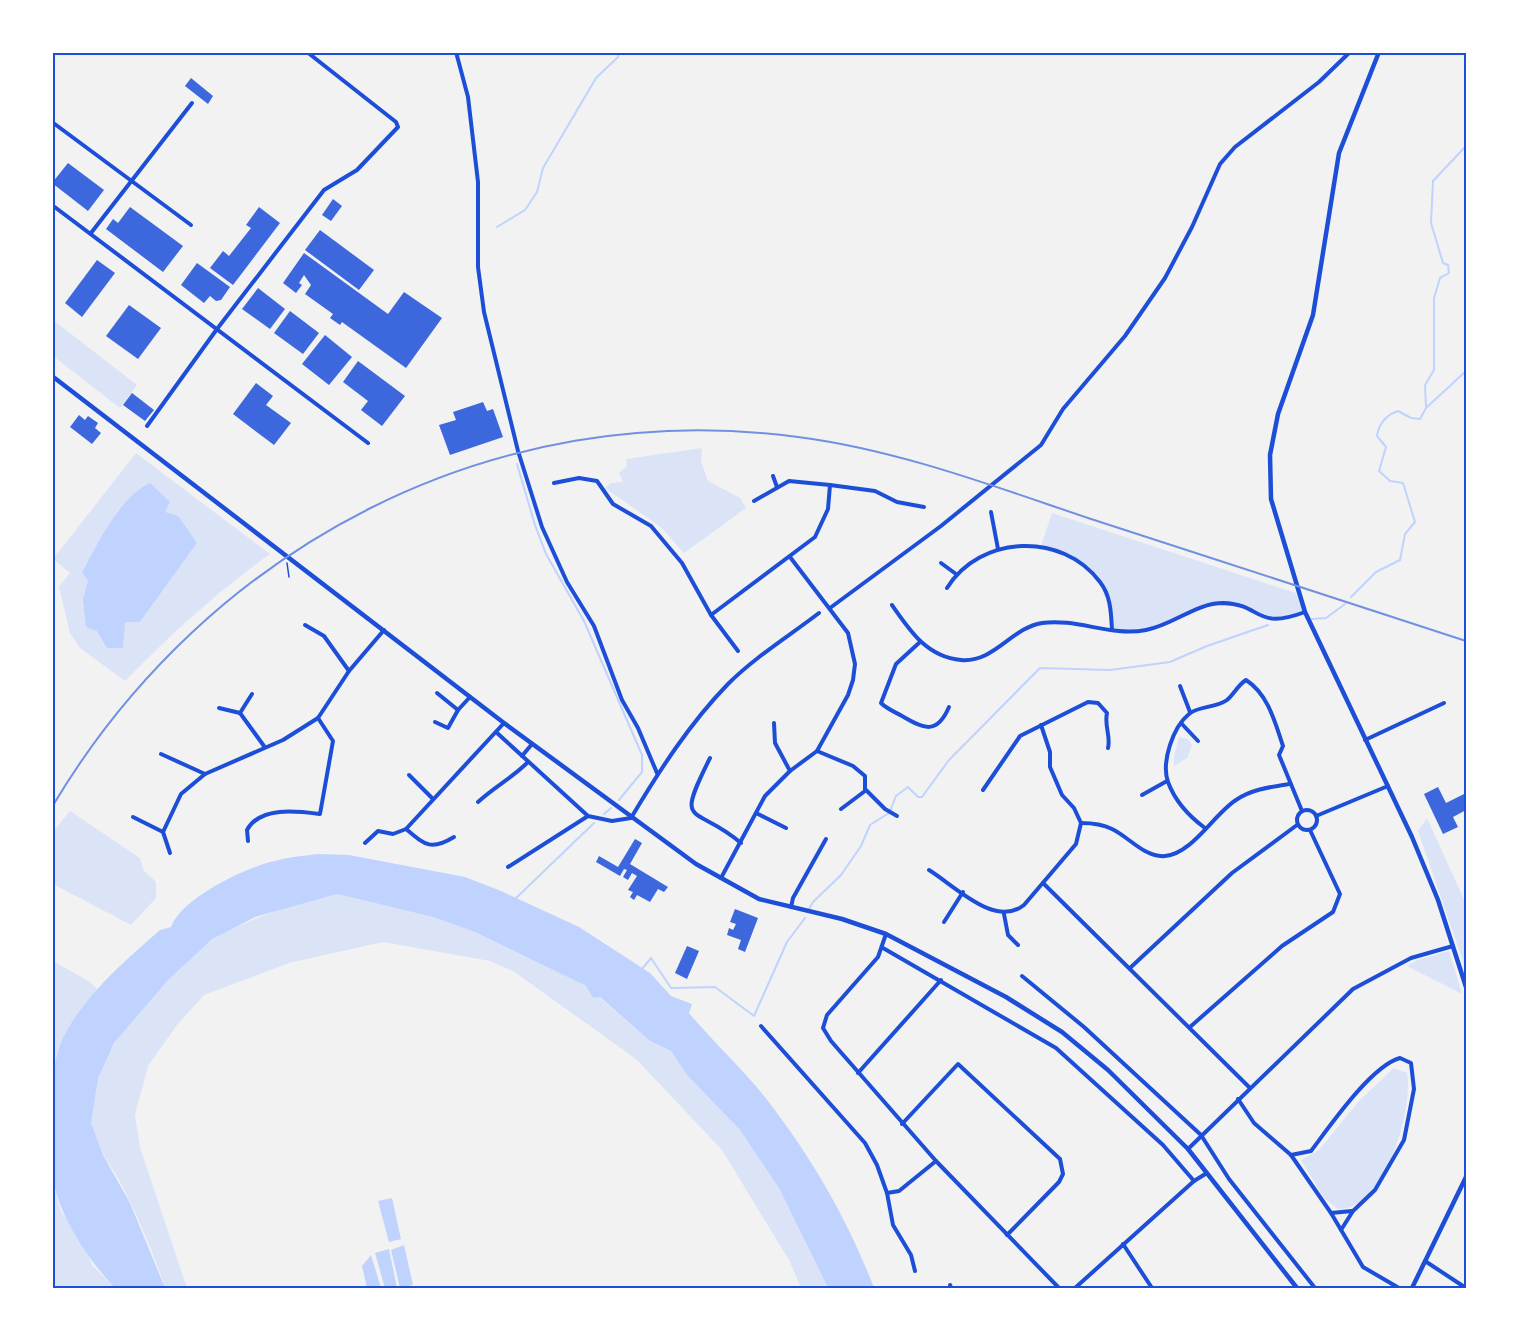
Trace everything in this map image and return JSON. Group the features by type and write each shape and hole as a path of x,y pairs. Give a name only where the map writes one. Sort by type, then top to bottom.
{"street":[{"path":"147,426 217,329 324,190 357,170 398,127 396,122 307,52"},
{"path":"456,52 468,97 478,182 478,267 484,312 520,461 542,527 567,582 594,626 622,700 638,728 657,773"},
{"path":"830,608 941,526 1041,445 1063,409 1125,336 1165,278 1192,227 1220,164 1235,147 1319,82 1350,52"},
{"path":"1379,52 1339,153 1313,315 1278,414 1270,455 1270,499 1305,612 1430,879 1467,987"},
{"path":"91,234 192,103"},
{"path":"52,122 190,225"},
{"path":"52,205 368,443"},
{"path":"52,376 504,723 631,818 720,879 759,898 791,908 842,919 886,934 1006,996 1062,1032 1108,1070 1188,1149 1297,1288"},
{"path":"773,476 777,487"},
{"path":"554,483 579,478 597,481 613,504 651,526 682,563 711,615 738,651"},
{"path":"754,501 789,481 875,491 897,502 924,507"},
{"path":"711,615 815,537 828,509 830,485"},
{"path":"991,512 998,549"},
{"path":"947,588 956,574 968,563 998,549 1034,546 1048,548 1073,559 1094,576 1106,591 1110,602 1112,630"},
{"path":"720,879 758,814 765,796 790,771 818,751 848,695 855,664 848,633 790,557"},
{"path":"941,563 956,574"},
{"path":"892,605 920,642 946,658 975,660 986,657 1024,629 1054,621 1112,630 1144,631 1167,624 1211,604 1237,605 1273,621 1305,612"},
{"path":"631,818 657,773 729,684 819,613"},
{"path":"305,625 324,636 349,671"},
{"path":"170,853 163,832 181,794 205,774 299,732 318,718 349,671 384,630"},
{"path":"920,642 896,664 881,703 927,728 936,726 943,720 949,707"},
{"path":"1205,828 1188,815 1167,781 1168,747 1190,712 1210,709 1227,700 1246,680 1261,692 1273,717 1283,746 1279,755 1302,811"},
{"path":"1180,686 1190,712"},
{"path":"436,693 458,710"},
{"path":"240,713 252,694"},
{"path":"435,722 448,729 458,710 470,697"},
{"path":"982,790 1020,736 1088,702 1098,703 1107,713 1105,723 1110,741 1108,748"},
{"path":"1365,740 1444,703"},
{"path":"219,708 240,713 264,746"},
{"path":"248,841 247,830 260,816 293,810 320,814 333,741 318,718"},
{"path":"365,843 378,831 393,834 406,829 432,798 504,723"},
{"path":"774,723 775,743 790,771"},
{"path":"1181,723 1198,741"},
{"path":"929,870 987,909 1004,914 1015,912 1076,844 1081,823 1074,808 1062,795 1050,767 1050,752 1041,724"},
{"path":"496,732 588,816 612,821 631,818"},
{"path":"522,756 532,744"},
{"path":"818,751 859,769 865,776 865,789 885,809 897,816"},
{"path":"161,754 205,774"},
{"path":"710,758 692,796 692,811 696,817 726,830 741,843"},
{"path":"478,802 495,787 510,780 528,762"},
{"path":"409,775 432,798"},
{"path":"1142,795 1167,781"},
{"path":"1081,823 1097,823 1114,830 1148,853 1163,857 1179,853 1236,800 1258,790 1289,784"},
{"path":"1316,816 1388,786"},
{"path":"841,809 865,789"},
{"path":"1311,810 1316,816 1316,825 1310,830 1302,829 1297,825 1297,817 1302,811 1311,810"},
{"path":"758,814 786,828"},
{"path":"507,867 588,816"},
{"path":"133,817 163,832"},
{"path":"1130,968 1232,873 1297,825"},
{"path":"406,829 427,845 441,845 454,837"},
{"path":"1190,1027 1282,946 1333,912 1340,894 1310,830"},
{"path":"791,908 793,898 826,839"},
{"path":"1043,883 1250,1088"},
{"path":"944,922 963,892"},
{"path":"1004,914 1008,935 1018,945"},
{"path":"886,934 883,948 823,1021 826,1034 902,1124 1059,1288"},
{"path":"1188,1149 1353,989 1411,958 1453,946"},
{"path":"883,948 1056,1048 1163,1145 1194,1181"},
{"path":"1022,976 1084,1027 1201,1135 1236,1188 1315,1288"},
{"path":"858,1073 941,980"},
{"path":"761,1026 865,1143 877,1165 887,1193 893,1225 911,1255 915,1271"},
{"path":"1291,1155 1311,1151 1356,1094 1389,1061 1400,1058 1411,1063 1414,1089 1404,1140 1375,1190 1353,1211 1341,1230"},
{"path":"902,1124 958,1064 1060,1159 1063,1174 1059,1182 1007,1235"},
{"path":"1238,1099 1254,1123 1291,1155 1331,1213 1363,1268 1399,1288"},
{"path":"887,1193 899,1191 936,1161"},
{"path":"1075,1288 1194,1181 1207,1173"},
{"path":"1412,1288 1467,1177"},
{"path":"1331,1213 1353,1211"},
{"path":"1123,1244 1152,1288"},
{"path":"1424,1260 1467,1288"}],"shaded area":[{"path":"53,320 137,385 120,408 53,356"},
{"path":"702,448 701,461 708,481 740,498 746,508 684,553 662,528 605,488 611,483 623,482 619,473 627,466 626,459"},
{"path":"136,453 270,554 195,614 125,681 80,648 70,633 59,587 70,573 53,559","holes":["122,508 197,543 141,621 125,622 107,648 83,599 88,581 82,573 95,547"]},
{"path":"1052,513 1296,593 1305,612 1277,618 1262,617 1243,606 1210,603 1167,624 1143,630 1111,629 1105,596 1093,575 1072,560 1041,546"},
{"path":"1179,737 1188,739 1192,745 1187,758 1174,766 1174,756"},
{"path":"70,811 140,858 144,871 156,882 156,898 131,925 53,884 53,832"},
{"path":"1427,818 1466,904 1466,970 1418,831"},
{"path":"337,894 433,917 475,932 586,986 593,998 599,997 650,1041 671,1051 687,1075 740,1130 779,1188 828,1288 801,1288 789,1260 722,1150 636,1059 513,971 490,961 383,942 289,963 204,995 177,1025 148,1066 135,1115 140,1147 187,1288 165,1288 138,1220 92,1130 92,1100 98,1078 120,1035 135,1016 206,944 259,918"},
{"path":"1449,951 1462,994 1407,966 1417,960"},
{"path":"53,961 90,982 97,989 63,1039 53,1081"},
{"path":"1394,1068 1407,1073 1408,1089 1406,1110 1392,1155 1382,1176 1369,1194 1354,1205 1338,1209 1324,1198 1301,1160 1319,1150 1359,1101"},
{"path":"52,1180 61,1211 87,1250 92,1265 115,1288 53,1288"}],"water":[{"path":"150,483 170,502 165,512 178,516 197,543 140,622 125,622 123,648 107,648 97,631 86,627 83,599 88,581 82,573 119,510 139,489"},
{"path":"317,854 349,855 465,877 501,891 579,927 650,973 671,996 692,1004 689,1013 759,1090 800,1145 841,1215 874,1288 828,1288 779,1188 740,1130 687,1075 671,1051 650,1041 600,997 593,998 586,986 475,932 433,917 337,894 255,917 211,940 167,981 114,1043 98,1078 91,1123 103,1155 130,1203 165,1288 115,1288 95,1265 68,1223 53,1179 51,1153 53,1083 57,1055 63,1038 83,1007 107,979 160,930 171,927 187,905 216,885 263,864 285,858"},
{"path":"392,1198 401,1239 389,1242 378,1201"},
{"path":"404,1245 413,1285 400,1288 391,1250"},
{"path":"389,1249 397,1288 385,1288 375,1253"},
{"path":"371,1255 381,1288 367,1288 362,1266"}],"building":[{"path":"191,78 213,96 208,104 185,86"},
{"path":"68,163 104,190 88,211 52,183"},
{"path":"333,199 342,206 331,221 322,215"},
{"path":"130,207 183,246 163,272 106,229 113,219 118,223"},
{"path":"259,207 280,223 233,285 210,268 223,251 229,256 251,228 246,225"},
{"path":"320,230 374,270 359,290 305,250"},
{"path":"304,253 388,314 404,292 442,318 406,368 342,322 340,325 330,318 333,314 305,294 311,285 304,275 299,283 302,285 296,293 283,283"},
{"path":"97,260 115,273 82,317 65,303"},
{"path":"197,263 230,287 221,300 216,301 210,296 204,303 181,285"},
{"path":"258,288 285,309 270,329 242,309"},
{"path":"129,305 161,328 138,359 106,336"},
{"path":"290,311 319,333 303,354 274,333"},
{"path":"325,335 352,357 329,385 302,364"},
{"path":"358,361 405,396 382,426 361,410 368,401 343,382"},
{"path":"256,383 273,396 266,405 291,423 274,445 233,414"},
{"path":"132,393 154,410 145,421 123,405"},
{"path":"483,402 487,411 493,409 503,437 450,455 439,425 456,420 453,412"},
{"path":"79,415 85,420 88,416 98,423 95,428 101,433 92,444 70,427"},
{"path":"1438,787 1446,803 1466,793 1466,810 1453,817 1458,827 1443,834 1424,794"},
{"path":"635,839 642,843 630,864 668,887 664,892 658,889 650,902 637,895 634,900 630,897 633,892 628,890 637,876 632,873 628,880 623,877 627,870 624,869 620,876 596,862 599,856 618,867"},
{"path":"735,909 758,918 745,952 738,949 741,940 727,935 729,928 733,930 736,924 730,922"},
{"path":"687,946 699,951 687,979 675,973"}],"waterway":[{"path":"497,227 525,210 537,192 543,168 596,78 618,57 619,52"},
{"path":"1426,406 1425,385 1434,370 1434,298 1440,278 1449,273 1448,265 1443,263 1431,223 1433,181 1466,146"},
{"path":"1351,597 1376,572 1400,560 1405,534 1415,522 1403,483 1390,481 1379,471 1386,447 1377,436 1379,428 1387,418 1398,411 1411,418 1420,419 1426,408 1466,371"},
{"path":"517,464 546,554 584,621 642,755 642,772 619,800"},
{"path":"1312,619 1326,618 1345,604"},
{"path":"890,811 896,796 908,787 918,797 922,797 949,760 1040,668 1110,670 1170,662 1207,646 1268,625"},
{"path":"604,814 611,808"},
{"path":"809,909 813,902 841,875 861,846 870,825 889,813"},
{"path":"514,900 594,823"},
{"path":"642,969 651,958 671,988 715,987 754,1016 787,942 805,918"}],"railway":[{"path":"52,807 116,714 191,633 276,564 369,509 469,467 575,441 685,430 798,437 872,451 945,470 1466,641"}]}
